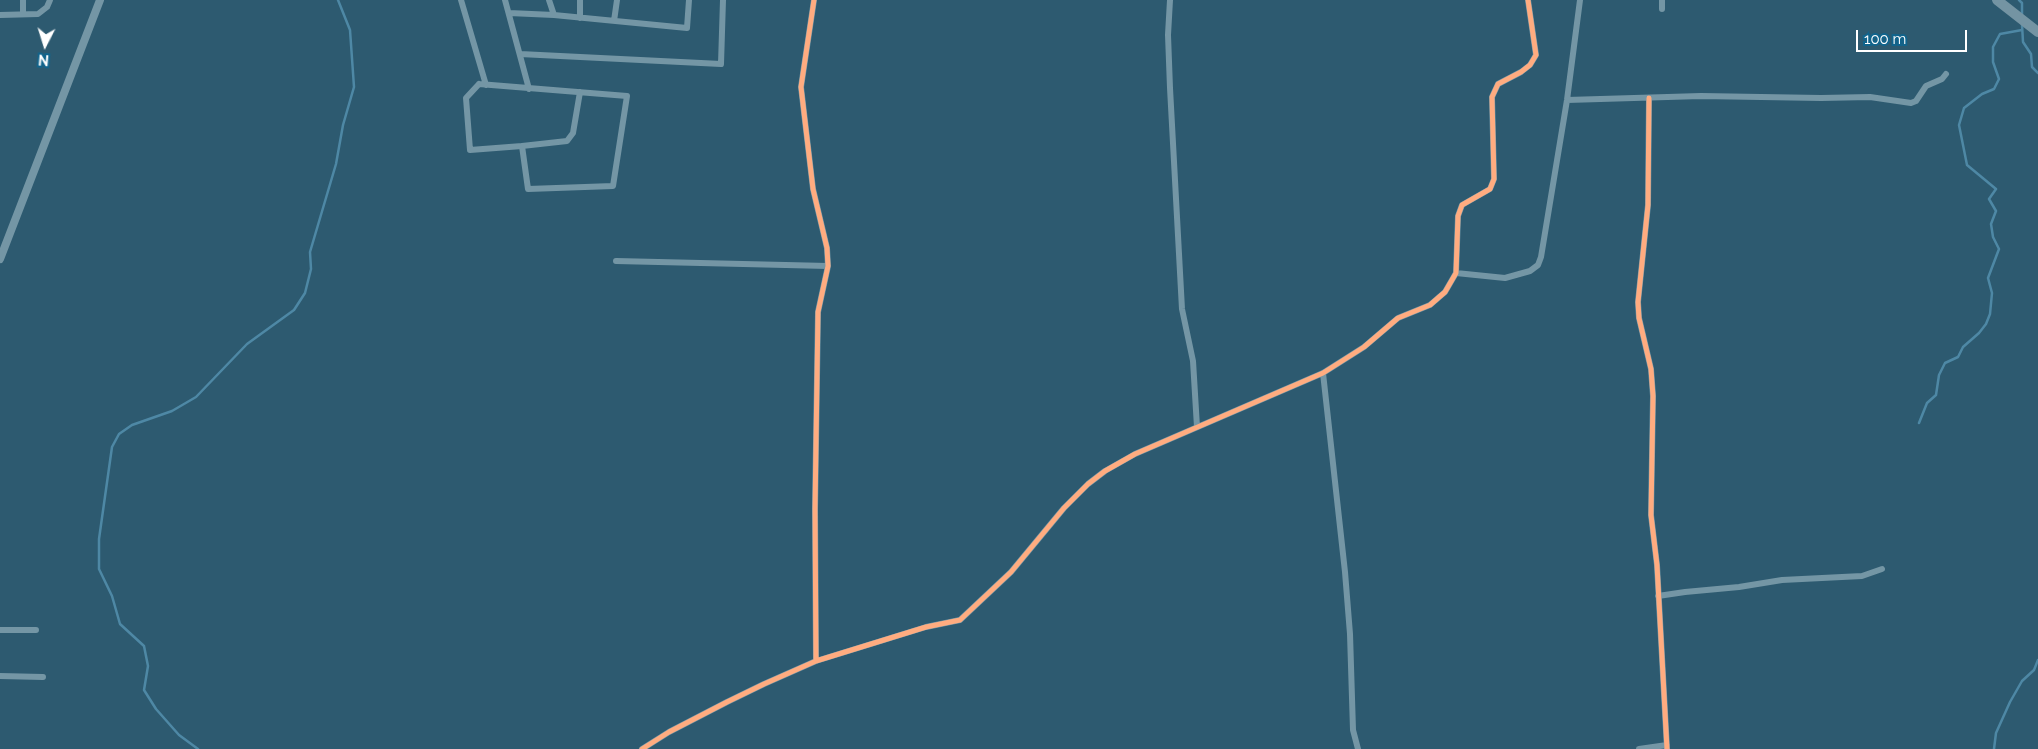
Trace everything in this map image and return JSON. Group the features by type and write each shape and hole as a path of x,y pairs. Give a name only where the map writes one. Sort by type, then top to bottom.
{"main road":[{"path":"1997,0 2034,29"}],"street":[{"path":"23,0 23,14"},
{"path":"0,15 38,14 47,7 50,0"},
{"path":"0,259 100,0"},
{"path":"461,0 486,85"},
{"path":"505,0 529,89"},
{"path":"549,0 554,15"},
{"path":"580,0 580,18"},
{"path":"614,21 617,0"},
{"path":"509,13 554,15 687,28 689,0"},
{"path":"520,54 721,64 724,0"},
{"path":"814,0 800,87 813,189 827,248 828,266 818,312 815,509 816,661"},
{"path":"1170,0 1169,62 1182,309 1193,361 1197,428"},
{"path":"642,749 669,732 742,694 816,661 926,627 960,620 1011,572 1064,508 1088,484 1105,471 1135,454 1323,373 1364,347 1398,318 1430,305 1445,292 1456,273 1458,216 1462,205 1490,189 1494,179 1492,97 1498,84 1530,65 1536,54 1528,0"},
{"path":"1456,273 1505,278 1530,271 1538,265 1541,257 1567,100 1580,0"},
{"path":"1662,0 1662,9"},
{"path":"1567,100 1701,96 1870,97 1911,103 1916,102 1926,86 1946,74"},
{"path":"522,146 528,189 613,186 627,96 580,92 529,89 479,84 466,98 470,150 567,141 573,133 580,92"},
{"path":"1639,749 1667,747 1656,557 1651,515 1653,396 1651,370 1638,318 1648,205 1649,98"},
{"path":"616,261 828,266"},
{"path":"1323,373 1330,447 1344,553 1350,634 1353,730 1358,749"},
{"path":"1658,596 1782,580 1862,576 1882,569"},
{"path":"0,630 36,630"},
{"path":"0,676 44,677"}],"waterway":[{"path":"198,749 179,735 156,709 144,690 148,666 144,646 120,624 112,596 99,569 99,539 112,447 119,434 132,425 172,411 196,397 247,344 294,310 305,293 311,269 310,252 336,164 343,125 354,87 350,30 338,0"},
{"path":"2019,0 2022,3 2022,16"},
{"path":"2022,24 2023,42 2031,54 2032,67 2038,73"},
{"path":"1919,423 1927,403 1936,395 1939,375 1945,363 1958,357 1963,347 1986,324 1990,314 1992,293 1988,278 1999,249 1993,237 1991,224 1996,211 1989,199 1996,189 1967,165 1959,125 1964,108 1982,94 1994,89 1999,79 1993,62 1993,47 2000,34 2022,30"},
{"path":"1994,749 1996,733 2010,702 2022,681 2034,670 2038,660"}],"cycle path":[{"path":"814,0 801,87 813,189 827,248 828,266 818,312 815,509 816,661"},
{"path":"642,749 669,732 727,702 816,661 926,627 960,620 1011,572 1064,508 1088,484 1105,471 1135,454 1323,373 1364,347 1398,318 1430,305 1445,292 1456,273 1458,216 1462,205 1490,189 1494,179 1492,97 1498,84 1521,72 1530,65 1536,55 1528,0"},
{"path":"1649,98 1648,205 1638,302 1639,318 1651,369 1653,396 1651,515 1657,565 1667,749"}]}
